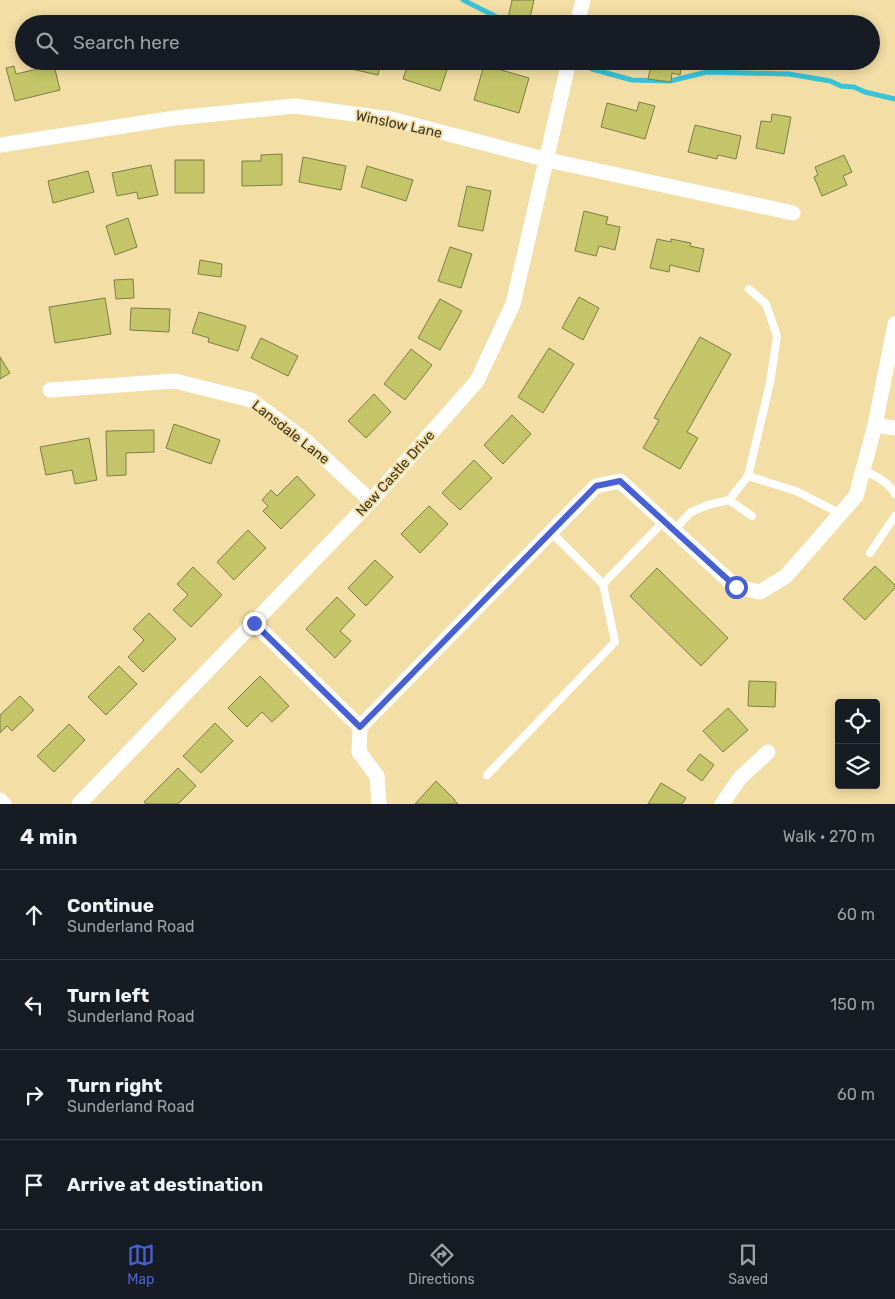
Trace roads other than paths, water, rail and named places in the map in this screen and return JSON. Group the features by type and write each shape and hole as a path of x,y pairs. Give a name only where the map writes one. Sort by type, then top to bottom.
{"street":[{"path":"579,15 583,0"},
{"name":"New Castle Drive","path":"79,804 371,501 477,381 513,304 548,160 567,70"},
{"name":"Winslow Lane","path":"0,145 175,118 295,106 391,119 548,160 793,213"},
{"path":"379,804 377,776 359,752 360,727 596,486 620,481 736,587 760,592 786,576 856,496 875,425 895,324"},
{"name":"Lansdale Lane","path":"50,390 175,381 252,400 306,441 371,501"},
{"path":"875,425 895,428"},
{"path":"254,623 360,727"},
{"path":"722,804 740,778 768,752"},
{"path":"0,800 4,804"}],"lane":[{"path":"603,584 669,526 690,512 729,500 748,476 770,383 776,336 766,304 749,289"},
{"path":"863,470 882,479 895,494"},
{"path":"748,476 796,491 840,514"},
{"path":"729,500 752,516"},
{"path":"870,553 895,516"},
{"path":"487,775 615,642 603,584 551,532"}],"waterway":[{"path":"463,0 493,15"},
{"path":"596,70 632,80 670,81 707,72 789,74 830,81 841,86 854,87 865,92 895,99"}]}
